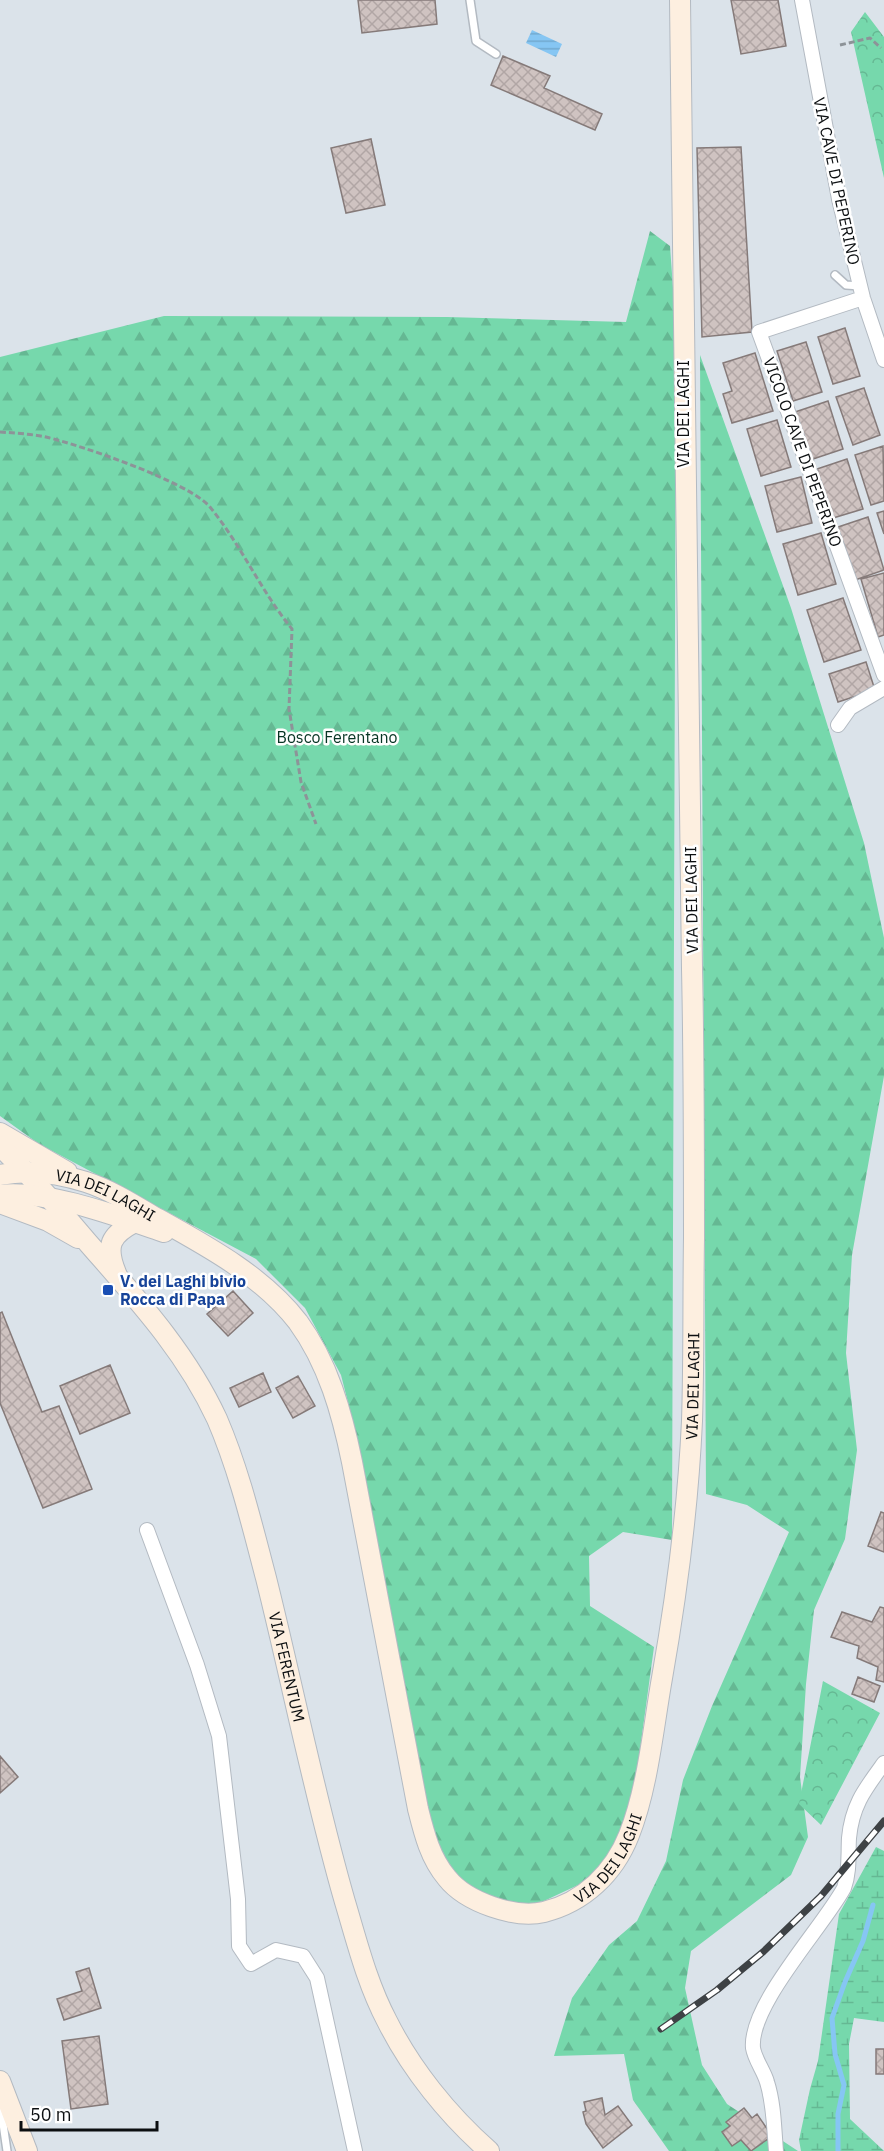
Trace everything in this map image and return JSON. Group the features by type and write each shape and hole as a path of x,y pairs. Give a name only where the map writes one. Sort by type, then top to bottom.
{"main road":[{"name":"VIA DEI LAGHI","path":"0,1175 27,1171 88,1182 201,1244 253,1279 289,1312 307,1336 333,1390 341,1413 418,1809 435,1861 448,1880 460,1890 506,1911 522,1914 541,1912 573,1900 594,1886 617,1858 631,1830 640,1798 676,1593 692,1421 694,1085 683,447 680,0"},
{"path":"0,1133 88,1182"},
{"name":"VIA FERENTUM","path":"0,1146 27,1171 158,1323 186,1362 210,1406 228,1448 258,1546 333,1858 376,1999 396,2039 425,2082 464,2127 489,2151"},
{"name":"VIA DEI LAGHI","path":"0,1195 50,1197 201,1244"},
{"path":"0,1203 48,1221 88,1243"},
{"path":"117,1275 112,1263 110,1246 117,1233 135,1222"},
{"path":"0,2081 27,2151"}],"street":[{"name":"VIA CAVE DI PEPERINO","path":"802,0 839,199 861,292 884,360"},
{"name":"VICOLO CAVE DI PEPERINO","path":"861,292 759,332 884,675"},
{"path":"838,725 850,708 884,688"},
{"path":"147,1530 197,1665 219,1736 238,1899 239,1946 252,1964 276,1950 303,1956 317,1978 355,2151"},
{"path":"776,2151 771,2095 753,2049 757,2028 777,1984 844,1888 848,1878 852,1818 858,1799 884,1763"}],"lane":[{"path":"470,0 476,41 496,54"},
{"path":"835,275 846,285 861,292"},
{"path":"0,2103 7,2151"}],"path":[{"path":"840,45 870,38 881,48"},
{"path":"0,432 45,437 113,459 175,484 208,505 273,606 292,629 289,708 301,782 316,824"}],"green space":[{"path":"865,12 884,37 884,178 851,32"},
{"name":"Bosco Ferentano","path":"650,231 670,246 676,330 672,1540 623,1532 589,1556 590,1606 654,1647 633,1801 618,1839 591,1879 544,1901 517,1907 469,1888 443,1862 427,1819 358,1442 341,1375 305,1308 256,1259 39,1144 0,1116 0,357 164,316 447,317 626,322"},
{"path":"700,355 791,608 864,843 884,938 884,1076 852,1255 846,1353 857,1450 845,1539 814,1610 800,1777 808,1837 791,1875 691,1951 685,1988 702,2065 727,2104 798,2151 669,2151 633,2100 624,2054 554,2056 572,1998 609,1945 637,1921 666,1861 683,1780 712,1706 789,1532 747,1505 706,1494"},
{"path":"823,1681 880,1713 821,1825 799,1804"},
{"path":"876,1847 884,1851 884,2022 854,2018 849,2044 850,2119 884,2151 801,2151 799,2140 818,2061 839,1914"}],"water":[{"path":"532,30 562,44 556,57 526,43"}],"building":[{"path":"358,0 435,0 437,24 362,33"},
{"path":"731,0 778,0 786,46 741,54"},
{"path":"503,56 550,76 544,88 602,114 595,130 491,85"},
{"path":"371,139 385,205 346,213 331,148"},
{"path":"741,147 752,332 702,337 697,148"},
{"path":"845,328 860,376 833,384 818,337"},
{"path":"806,342 822,392 793,401 777,351"},
{"path":"755,353 773,411 732,423 723,394 732,391 723,363"},
{"path":"864,388 880,435 853,445 836,397"},
{"path":"828,401 843,449 810,460 795,412"},
{"path":"777,420 791,467 761,476 747,429"},
{"path":"883,446 884,501 871,505 855,455"},
{"path":"847,459 863,509 833,518 817,469"},
{"path":"801,477 812,523 777,532 765,486"},
{"path":"884,511 884,534 877,513"},
{"path":"868,517 884,570 855,580 838,527"},
{"path":"821,533 836,584 798,595 783,544"},
{"path":"884,573 884,635 878,637 861,579"},
{"path":"843,598 861,650 824,662 807,610"},
{"path":"866,662 875,690 838,702 829,674"},
{"path":"233,1291 253,1313 228,1336 207,1314"},
{"path":"2,1312 42,1412 59,1406 92,1489 43,1508 0,1403 0,1313"},
{"path":"110,1365 130,1413 80,1434 60,1386"},
{"path":"263,1373 271,1392 239,1407 230,1388"},
{"path":"298,1376 315,1406 293,1418 276,1388"},
{"path":"881,1512 884,1513 884,1552 868,1546"},
{"path":"880,1607 884,1608 884,1682 876,1680 878,1667 857,1658 859,1646 831,1637 842,1612 872,1622"},
{"path":"858,1677 880,1686 874,1702 852,1694"},
{"path":"0,1756 18,1777 0,1793"},
{"path":"89,1968 101,2008 64,2020 57,1999 82,1991 76,1972"},
{"path":"99,2036 108,2104 71,2109 62,2041"},
{"path":"876,2049 884,2049 884,2074 876,2074"},
{"path":"602,2098 605,2115 618,2106 632,2125 603,2148 586,2124 583,2112 586,2111 584,2102"},
{"path":"744,2108 752,2118 757,2114 772,2136 751,2151 741,2140 732,2146 722,2132 730,2126 726,2122"}],"waterway":[{"path":"838,2151 838,2114 844,2085 835,2054 832,2018 863,1941 873,1905"}],"railway":[{"path":"661,2029 717,1990 763,1952 821,1896 884,1821"}],"place":[{"name":"V. dei Laghi bivio Rocca di Papa","path":"108,1290"}]}
